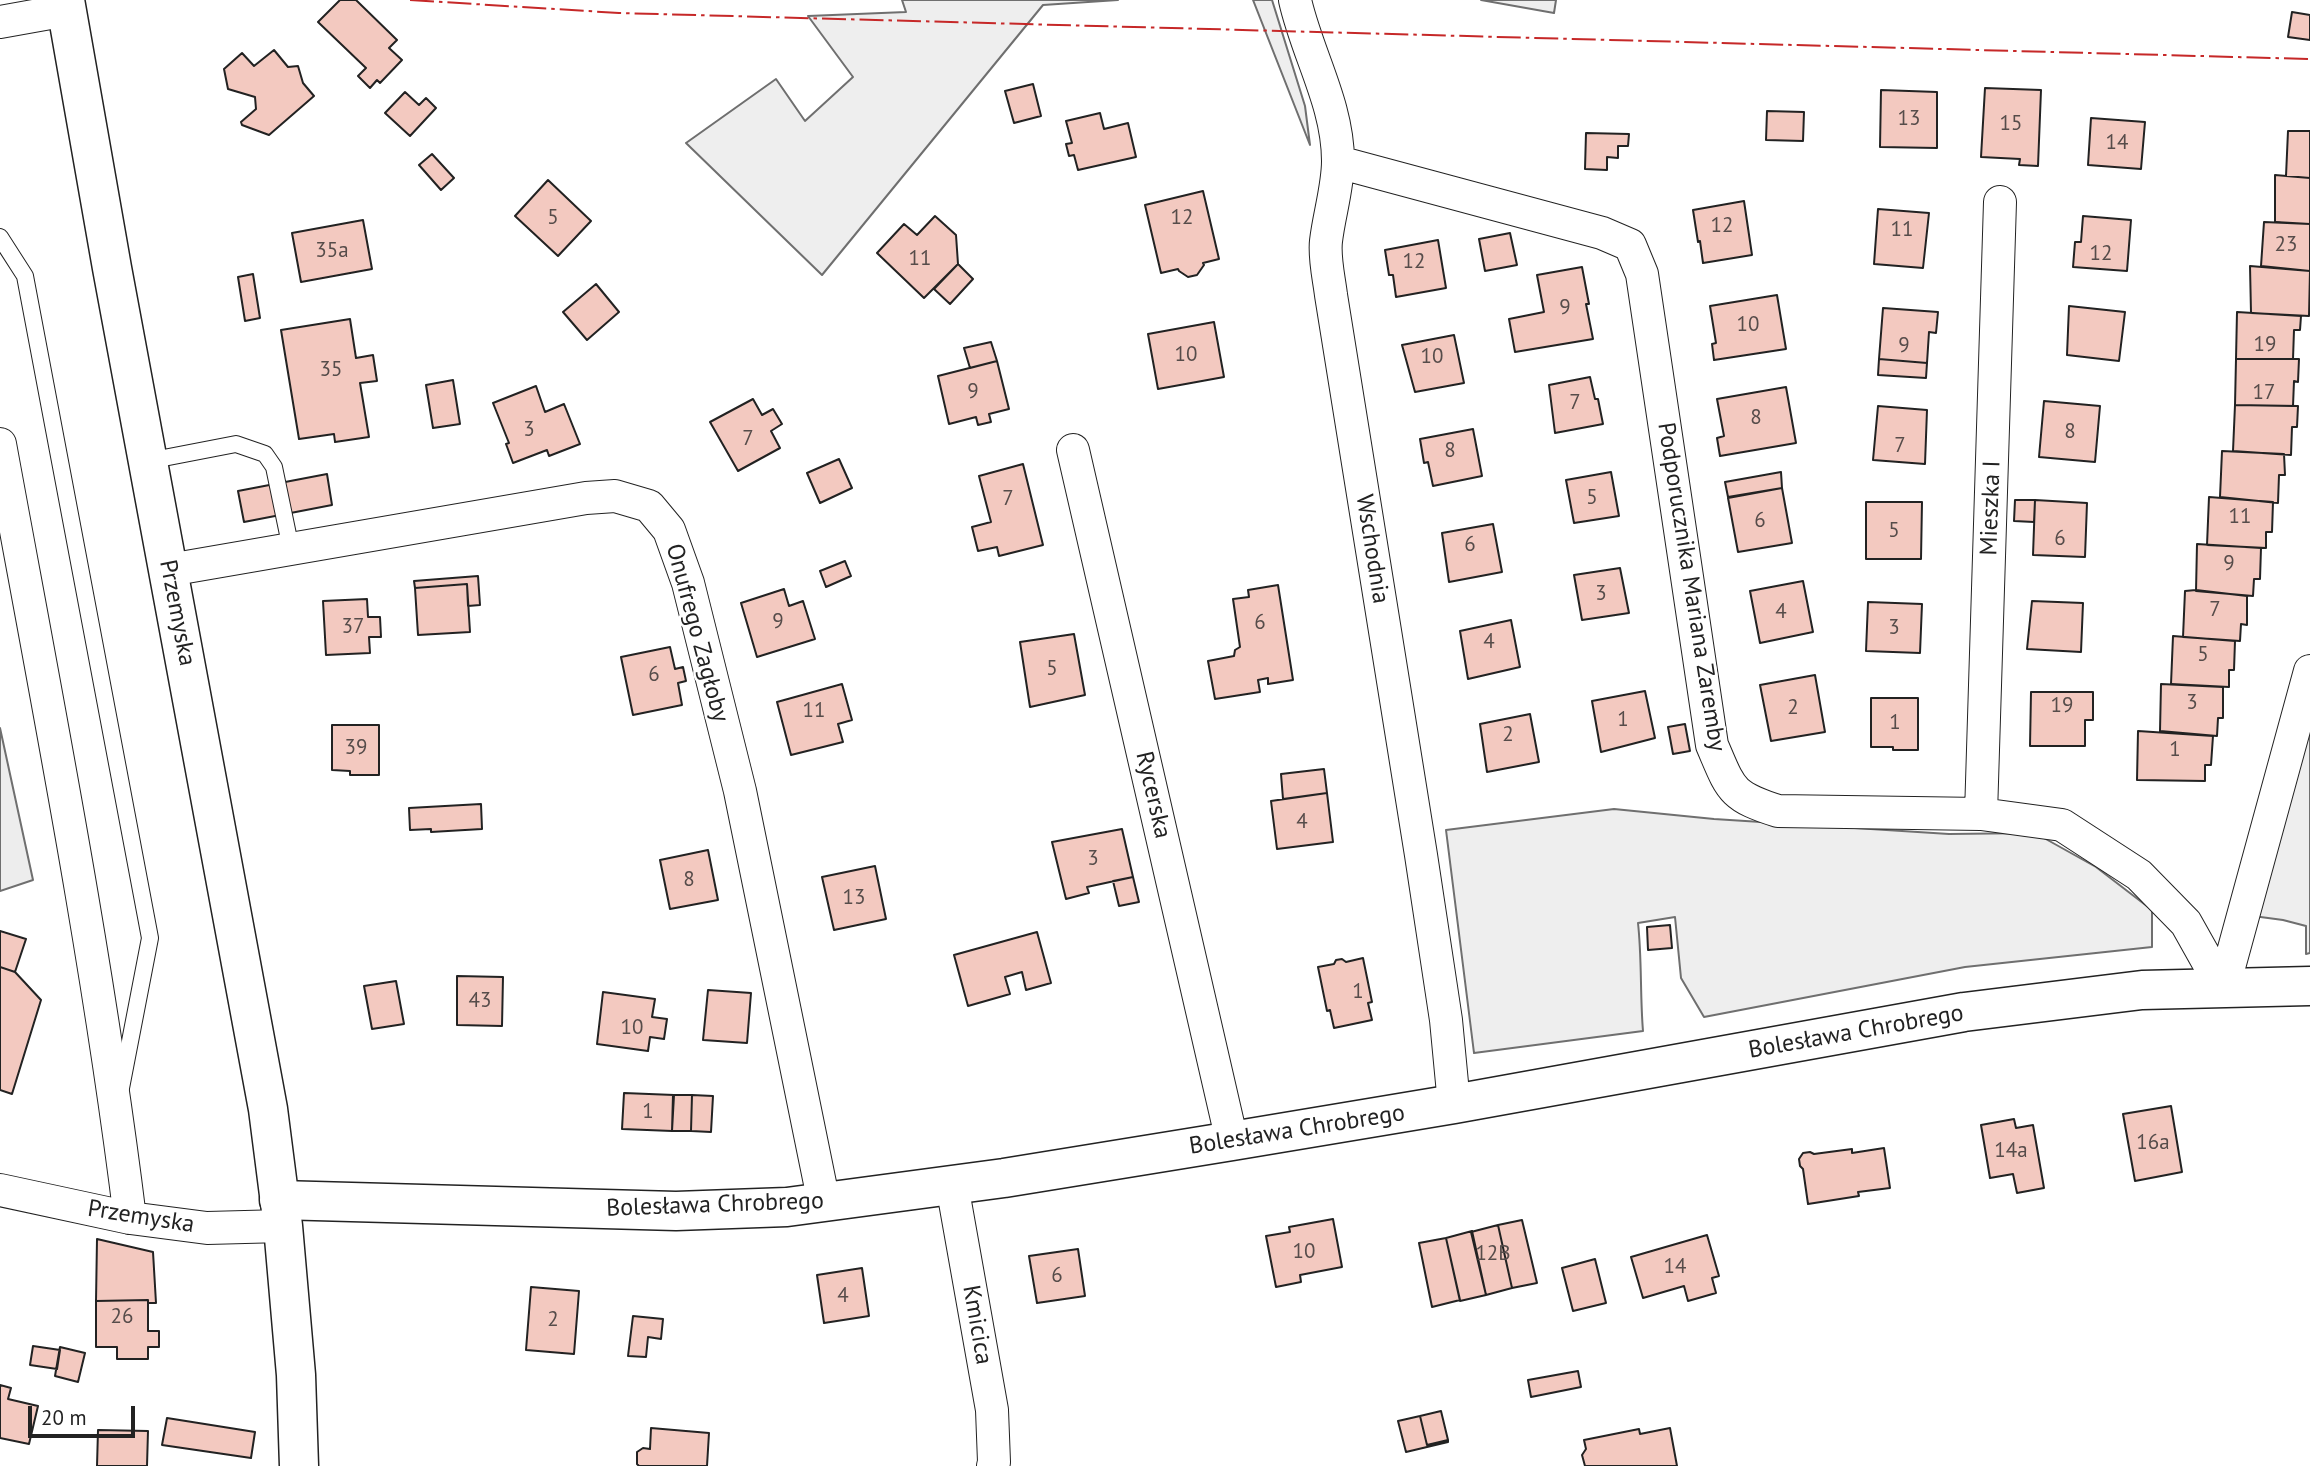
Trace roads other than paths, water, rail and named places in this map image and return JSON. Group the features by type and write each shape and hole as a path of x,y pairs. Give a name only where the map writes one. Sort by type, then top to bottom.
{"street":[{"name":"Wschodnia","path":"1295,0 1301,29 1322,78 1334,121 1338,162 1325,245 1331,295 1423,868 1446,1020 1454,1104"},
{"path":"0,22 66,5"},
{"name":"Przemyska","path":"66,5 112,268 268,1108 296,1375 299,1466"},
{"name":"Podporucznika Mariana Zaremby","path":"1338,162 1602,233 1630,245 1642,274 1712,745 1729,785 1748,802 1777,811 1981,814 2062,825 2139,875 2186,923 2223,989"},
{"name":"Mieszka I","path":"1981,814 2000,202"},
{"path":"0,444 65,803 116,1111 130,1219"},
{"name":"Rycerska","path":"1073,450 1232,1141"},
{"name":"Onufrego Zagłoby","path":"169,570 586,498 615,496 649,506 669,530 688,583 740,791 824,1203"},
{"path":"2223,989 2310,671"},
{"name":"Bolesława Chrobrego","path":"281,1213 676,1211 824,1203 953,1185 1454,1104 1964,1012 2142,990 2310,986"},
{"name":"Kmicica","path":"953,1185 992,1410 993,1466"},
{"name":"Przemyska","path":"0,1190 130,1219 207,1228 281,1213"}],"lane":[{"path":"0,237 25,276 150,938 116,1111"},
{"path":"148,461 236,444 265,454 274,467 291,549"}]}
